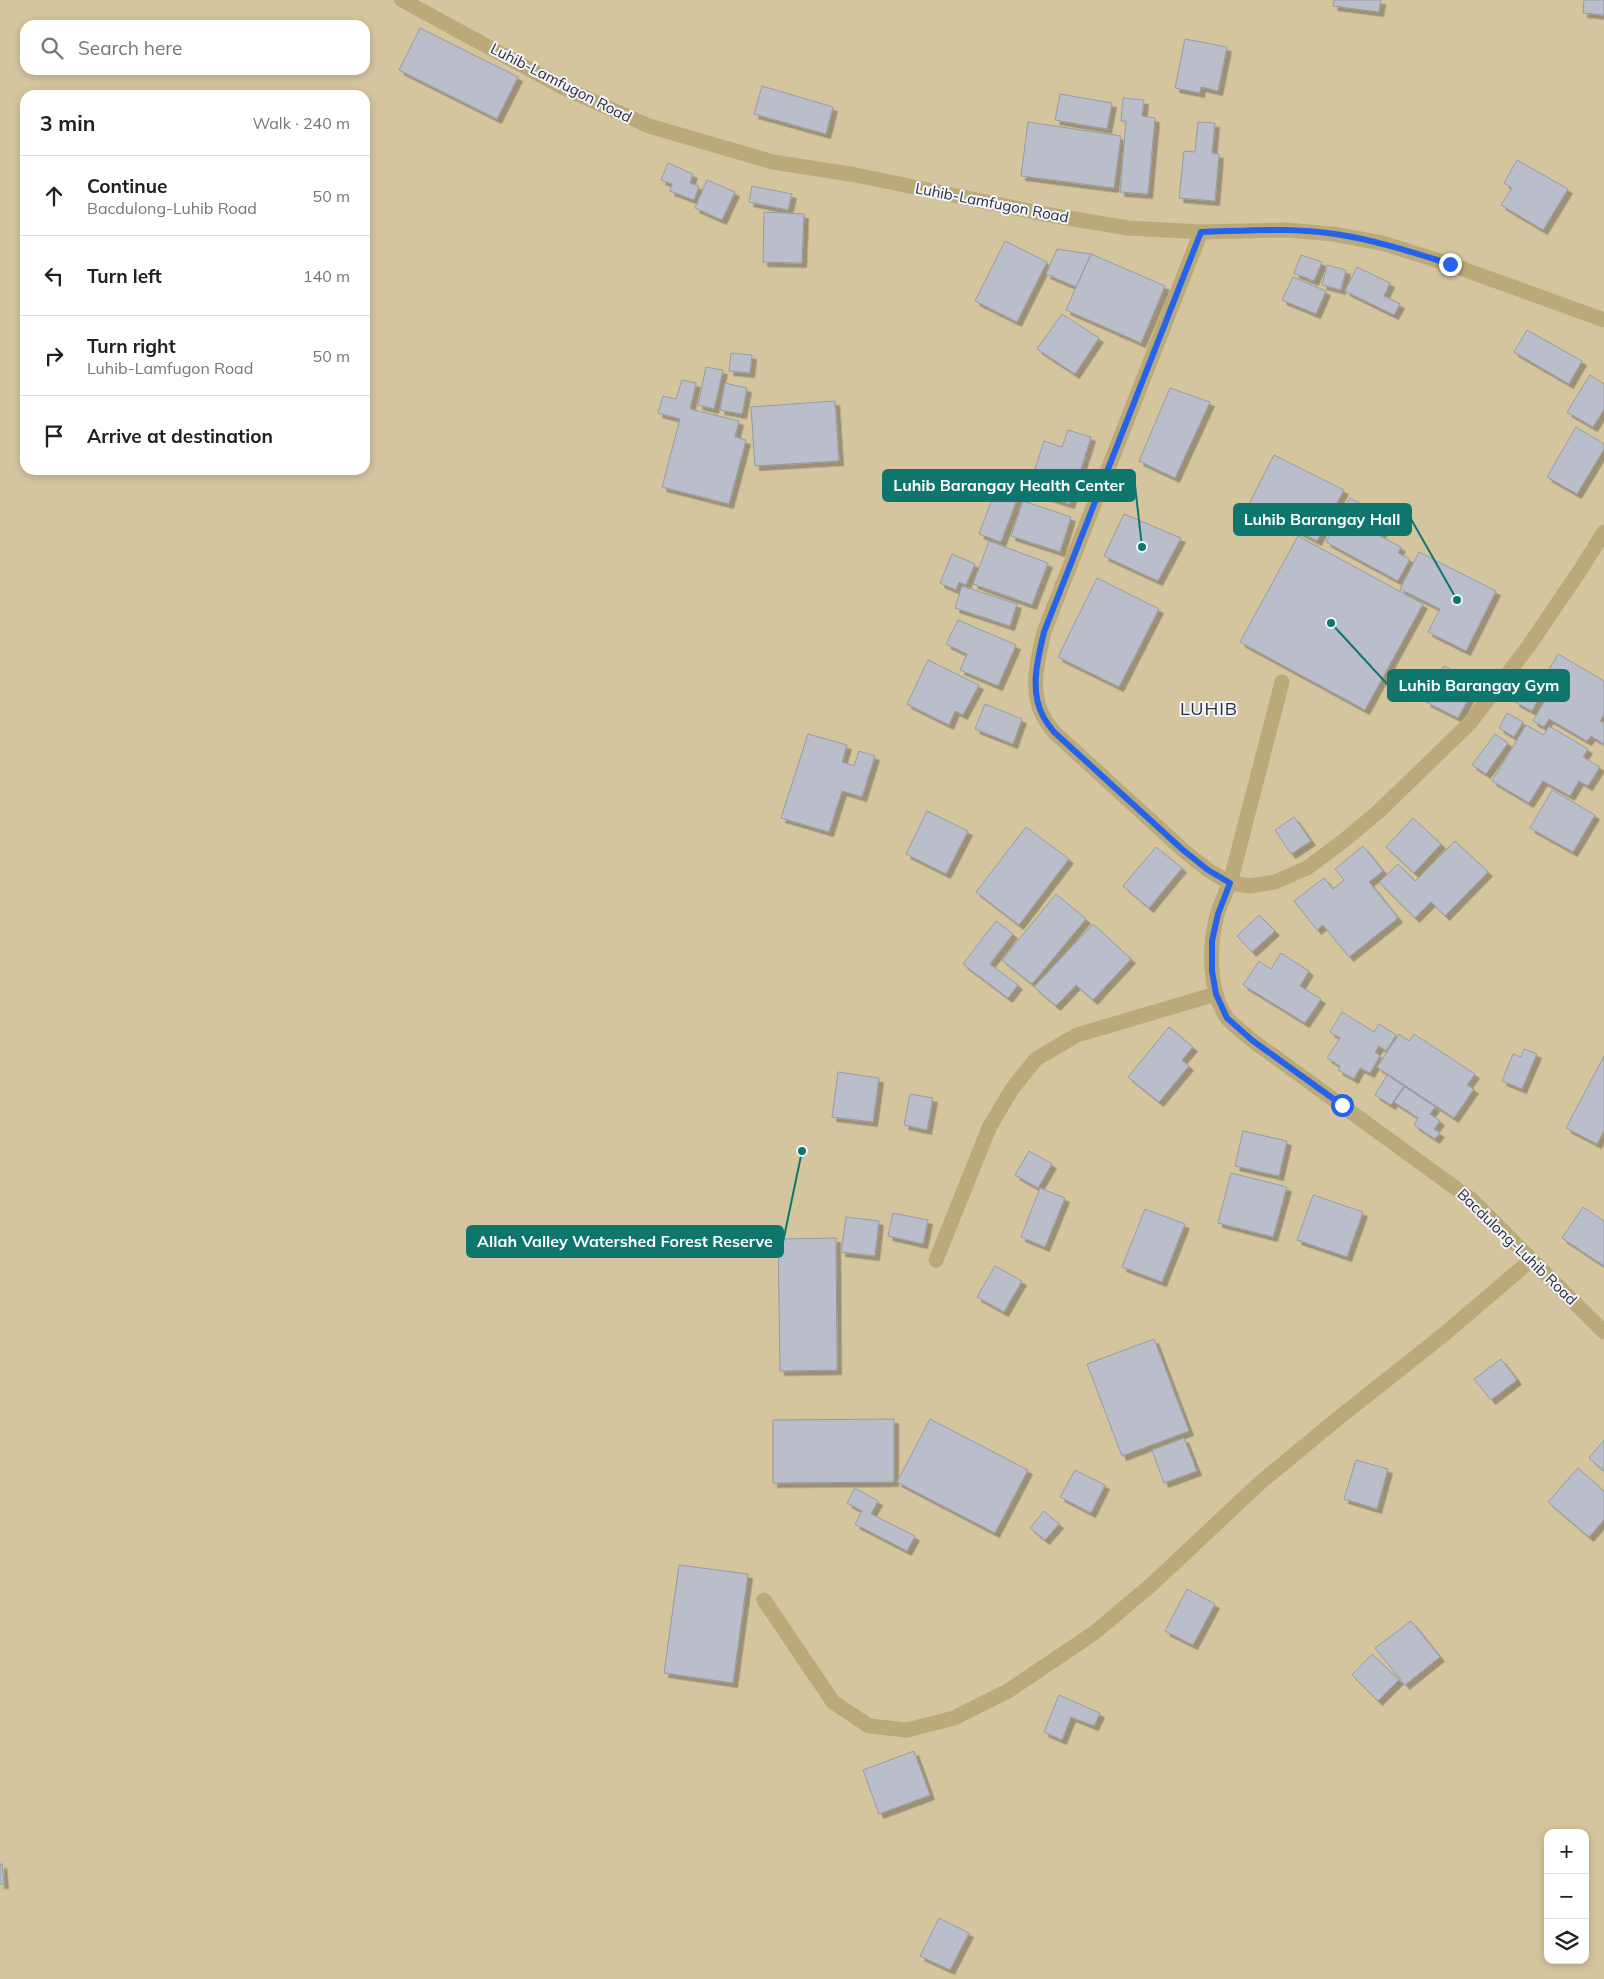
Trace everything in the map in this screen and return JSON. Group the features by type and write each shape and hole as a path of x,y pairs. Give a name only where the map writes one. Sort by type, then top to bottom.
{"street":[{"name":"Luhib-Lamfugon Road","path":"402,0 564,88 649,126 774,162 856,176 1044,214 1119,226 1201,232 1287,230 1334,234 1382,243 1450,264 1604,320"},
{"path":"1201,232 1044,632 1036,664 1036,691 1042,715 1054,732 1183,850 1208,870 1230,883 1250,886 1276,882 1307,868 1377,814 1470,723 1528,647 1581,570 1604,532"},
{"name":"Bacdulong-Luhib Road","path":"1282,682 1230,883 1218,914 1212,941 1212,971 1216,994 1227,1018 1253,1041 1472,1200 1604,1332"},
{"path":"936,1260 989,1128 1012,1089 1036,1059 1078,1034 1216,994"},
{"path":"764,1600 833,1702 869,1726 907,1730 954,1718 1008,1690 1094,1633 1150,1586 1262,1481 1442,1336 1532,1260"}],"shaded area":[{"path":"0,0 1604,0 1604,1979 0,1979"}],"building":[{"path":"1334,0 1381,0 1379,12 1333,6"},
{"path":"1584,0 1604,0 1604,15 1583,13"},
{"path":"420,28 518,77 497,119 399,70"},
{"path":"1185,39 1227,47 1218,91 1201,87 1200,93 1175,88"},
{"path":"762,86 833,107 826,134 754,114"},
{"path":"1060,94 1112,103 1107,129 1055,120"},
{"path":"1123,98 1144,100 1142,116 1155,118 1148,194 1120,192 1126,121 1121,121"},
{"path":"1028,122 1121,136 1114,188 1021,176"},
{"path":"1198,122 1215,123 1212,153 1219,154 1215,201 1179,198 1184,151 1195,152"},
{"path":"1517,160 1568,189 1543,230 1501,205 1512,188 1504,183"},
{"path":"668,163 693,174 690,183 699,186 694,200 670,191 672,184 661,180"},
{"path":"707,180 735,192 722,220 695,208"},
{"path":"752,186 792,194 788,210 749,202"},
{"path":"764,212 804,214 802,263 763,262"},
{"path":"1005,241 1047,262 1017,322 975,301"},
{"path":"1057,249 1091,254 1076,287 1046,274"},
{"path":"1091,254 1165,286 1141,343 1066,310"},
{"path":"1301,255 1322,262 1314,281 1294,273"},
{"path":"1327,265 1346,270 1341,290 1322,285"},
{"path":"1357,267 1390,283 1384,296 1400,304 1394,315 1345,291"},
{"path":"1293,277 1326,291 1316,314 1282,300"},
{"path":"1062,314 1099,338 1075,374 1037,349"},
{"path":"1527,330 1582,361 1569,384 1514,352"},
{"path":"731,353 752,355 750,373 729,371"},
{"path":"706,367 723,370 714,409 698,405"},
{"path":"1590,375 1604,384 1604,409 1593,427 1567,412"},
{"path":"682,380 696,383 690,409 739,421 735,437 746,440 729,504 662,487 680,419 658,413 663,396 676,399"},
{"path":"725,383 747,388 742,414 720,410"},
{"path":"1170,388 1210,402 1175,478 1139,461"},
{"path":"835,401 839,461 755,466 751,407"},
{"path":"1576,427 1604,444 1604,449 1577,494 1547,477"},
{"path":"1068,430 1091,437 1070,504 1028,491 1044,441 1062,447"},
{"path":"1274,455 1344,490 1317,541 1248,506"},
{"path":"996,489 1018,497 1001,542 979,534"},
{"path":"1350,498 1389,519 1380,536 1401,547 1398,553 1410,559 1398,581 1326,542"},
{"path":"1023,501 1071,517 1060,552 1011,536"},
{"path":"1124,514 1181,538 1158,581 1104,556"},
{"path":"1298,536 1423,604 1365,710 1240,642"},
{"path":"989,541 1048,563 1032,605 973,584"},
{"path":"1419,552 1496,591 1466,651 1428,632 1440,609 1400,589"},
{"path":"952,554 975,564 966,585 959,582 956,590 940,583"},
{"path":"1097,578 1159,609 1119,687 1058,657"},
{"path":"962,586 1017,604 1010,626 955,608"},
{"path":"958,620 1016,645 998,686 960,670 967,654 946,644"},
{"path":"1558,654 1604,681 1604,717 1600,721 1604,723 1604,744 1591,736 1587,741 1549,719 1544,727 1533,721 1555,683 1545,677"},
{"path":"928,660 979,685 963,715 955,711 949,725 907,704"},
{"path":"1444,666 1477,683 1458,718 1426,702"},
{"path":"1529,675 1546,684 1532,711 1515,702"},
{"path":"985,704 1022,719 1013,744 975,729"},
{"path":"1507,713 1523,722 1514,737 1499,728"},
{"path":"1526,725 1544,735 1549,726 1588,749 1583,757 1600,767 1588,786 1579,781 1570,796 1543,781 1529,803 1492,781"},
{"path":"808,734 847,745 842,762 854,766 859,751 875,756 862,797 842,791 829,832 781,818"},
{"path":"1495,734 1508,743 1486,774 1472,765"},
{"path":"1552,790 1595,815 1573,852 1530,828"},
{"path":"927,811 968,831 946,874 906,854"},
{"path":"1294,817 1311,841 1291,854 1275,830"},
{"path":"1413,818 1441,844 1414,873 1386,847"},
{"path":"1026,827 1069,859 1019,925 976,892"},
{"path":"1455,841 1488,872 1445,916 1431,902 1415,918 1379,882 1398,864 1415,881"},
{"path":"1363,846 1383,871 1369,882 1398,918 1349,957 1323,925 1317,930 1294,901 1324,878 1333,889 1344,880 1335,869"},
{"path":"1156,847 1182,868 1149,908 1123,886"},
{"path":"1056,894 1086,919 1032,984 1002,960"},
{"path":"1259,915 1275,931 1252,952 1237,936"},
{"path":"996,921 1013,934 990,964 1018,985 1008,998 963,964"},
{"path":"1093,924 1131,959 1093,1000 1076,985 1056,1006 1034,987"},
{"path":"1281,953 1309,971 1300,986 1321,999 1305,1023 1243,985 1259,961 1271,969"},
{"path":"1342,1012 1374,1032 1379,1024 1396,1035 1386,1051 1379,1046 1375,1052 1380,1056 1370,1073 1360,1068 1354,1079 1338,1070 1340,1066 1327,1058 1340,1038 1330,1032"},
{"path":"1169,1027 1193,1047 1182,1060 1189,1066 1159,1102 1128,1077"},
{"path":"1399,1034 1409,1041 1414,1034 1475,1074 1467,1085 1474,1089 1454,1118 1377,1067"},
{"path":"1524,1049 1537,1054 1522,1089 1502,1081 1513,1054 1521,1057"},
{"path":"1604,1056 1604,1131 1597,1144 1566,1128"},
{"path":"838,1072 879,1078 873,1122 832,1117"},
{"path":"1387,1075 1404,1086 1391,1105 1375,1095"},
{"path":"1405,1087 1435,1107 1430,1114 1440,1121 1434,1129 1440,1133 1435,1139 1414,1125 1418,1118 1394,1102"},
{"path":"910,1094 933,1098 927,1130 904,1125"},
{"path":"1243,1131 1287,1141 1279,1176 1235,1166"},
{"path":"1029,1151 1052,1164 1038,1188 1015,1175"},
{"path":"1231,1173 1287,1187 1273,1237 1218,1223"},
{"path":"1040,1188 1065,1198 1045,1247 1021,1237"},
{"path":"1313,1195 1363,1212 1347,1257 1297,1240"},
{"path":"1583,1207 1604,1221 1604,1266 1562,1238"},
{"path":"1145,1209 1185,1224 1162,1282 1122,1267"},
{"path":"893,1213 928,1220 923,1244 888,1236"},
{"path":"846,1217 879,1221 875,1256 841,1252"},
{"path":"836,1238 837,1370 780,1371 778,1239"},
{"path":"995,1266 1022,1281 1004,1312 977,1297"},
{"path":"1154,1339 1189,1431 1122,1456 1087,1364"},
{"path":"1501,1359 1517,1380 1491,1400 1474,1379"},
{"path":"894,1419 894,1482 773,1483 773,1420"},
{"path":"930,1419 1028,1470 995,1533 897,1482"},
{"path":"1184,1438 1197,1471 1164,1483 1152,1450"},
{"path":"1604,1440 1604,1471 1589,1458"},
{"path":"1356,1460 1388,1469 1377,1509 1344,1499"},
{"path":"1578,1468 1604,1491 1604,1520 1589,1537 1548,1502"},
{"path":"1075,1470 1105,1485 1091,1513 1060,1497"},
{"path":"855,1488 878,1501 871,1514 915,1536 907,1551 855,1524 862,1511 847,1503"},
{"path":"1044,1511 1059,1524 1045,1540 1030,1528"},
{"path":"679,1565 748,1574 733,1683 664,1673"},
{"path":"1187,1589 1215,1604 1193,1645 1165,1631"},
{"path":"1411,1621 1440,1657 1405,1685 1375,1648"},
{"path":"1372,1654 1399,1680 1378,1701 1352,1675"},
{"path":"1059,1695 1100,1713 1094,1726 1071,1717 1062,1740 1044,1732"},
{"path":"914,1751 930,1795 879,1814 863,1770"},
{"path":"0,1864 2,1864 4,1884 0,1884"},
{"path":"939,1918 969,1933 950,1970 920,1956"}],"place":[{"name":"Luhib Barangay Health Center","path":"1142,547"},
{"name":"Luhib Barangay Hall","path":"1457,600"},
{"name":"Luhib Barangay Gym","path":"1331,623"},
{"name":"Allah Valley Watershed Forest Reserve","path":"802,1151"}],"district":[{"name":"LUHIB","path":"1209,709"}],"route":[{"path":"1342,1105 1253,1041 1227,1018 1216,994 1212,971 1212,941 1218,914 1230,883 1208,870 1183,850 1054,732 1042,715 1036,691 1036,664 1044,632 1201,232 1287,230 1334,234 1382,243 1450,264"}]}
